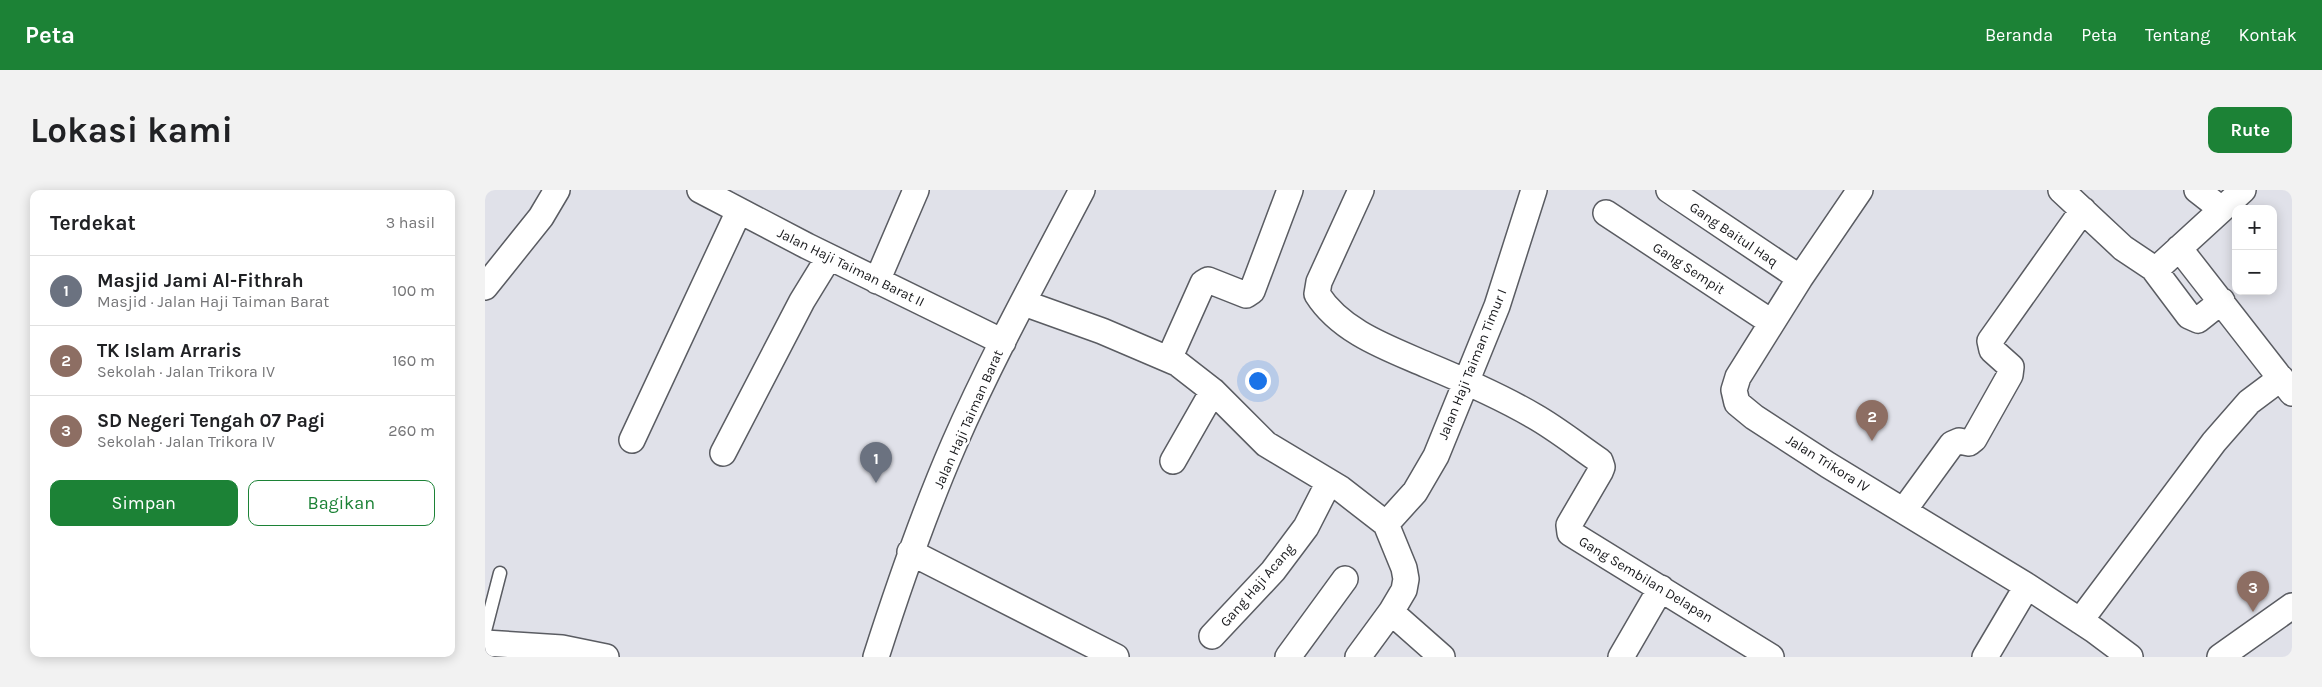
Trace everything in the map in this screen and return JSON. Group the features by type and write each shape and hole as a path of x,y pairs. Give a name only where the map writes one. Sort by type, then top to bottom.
{"street":[{"path":"485,287 541,217 557,190"},
{"name":"Jalan Haji Taiman Barat II","path":"700,190 877,281 1003,342"},
{"path":"877,281 916,190"},
{"name":"Jalan Haji Taiman Barat","path":"876,657 910,552 954,444 1003,342 1082,190"},
{"path":"1169,359 1203,283 1208,280 1246,294 1252,291 1290,190"},
{"path":"1361,190 1319,282 1317,294 1331,312 1350,327 1391,350 1465,382"},
{"name":"Jalan Haji Taiman Timur I","path":"1386,524 1415,492 1431,463 1497,306 1534,190"},
{"name":"Gang Baitul Haq","path":"1669,190 1800,278"},
{"name":"Jalan Trikora IV","path":"1860,190 1771,322 1738,377 1734,390 1737,402 1754,417 1828,465 2027,586 2130,657"},
{"path":"2061,190 2123,248 2148,266 2181,309 2189,316 2198,320 2221,302"},
{"path":"2197,190 2221,208"},
{"path":"2148,266 2161,265 2221,208 2243,190"},
{"path":"1904,510 1952,444 1959,441 1969,443 1974,439 2010,375 2011,367 1992,350 1990,341 2083,210"},
{"path":"632,440 739,211"},
{"name":"Gang Sempit","path":"1606,213 1771,322"},
{"path":"2080,621 2214,442 2249,402 2286,386 2179,248"},
{"path":"723,453 802,301 829,256"},
{"path":"1024,303 1169,359 1196,376 1266,444 1329,482 1386,524 1404,568 1406,579 1404,590 1391,612 1358,657"},
{"name":"Gang Sembilan Delapan","path":"1465,382 1534,416 1600,461 1602,467 1600,472 1569,525 1570,533 1771,657"},
{"path":"1173,461 1213,391"},
{"name":"Gang Haji Acang","path":"1212,636 1273,571 1306,527 1329,482"},
{"path":"910,552 1116,657"},
{"path":"1288,657 1345,579"},
{"path":"1985,657 2027,586"},
{"path":"1621,657 1661,588"},
{"path":"2220,657 2292,606"},
{"path":"1391,612 1442,657"},
{"path":"485,643 562,648 606,657"}],"lane":[{"path":"485,632 500,573"}],"place":[{"name":"TK Islam Arraris","path":"1872,441"},
{"name":"Masjid Jami Al-Fithrah","path":"876,483"},
{"name":"SD Negeri Tengah 07 Pagi","path":"2253,612"}]}
